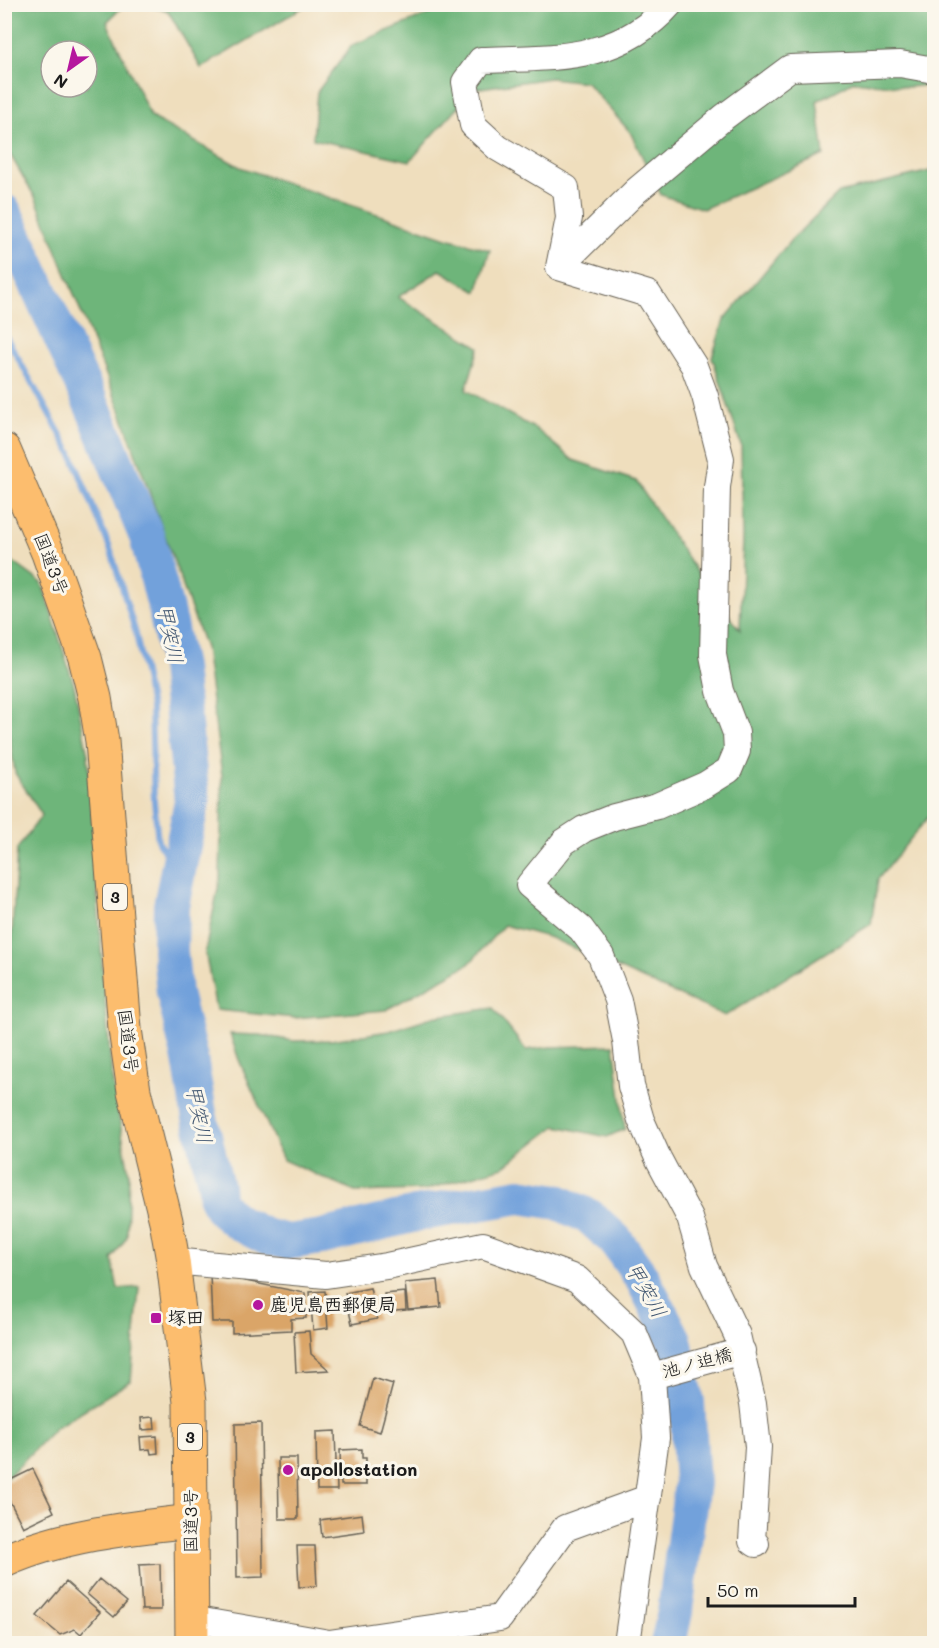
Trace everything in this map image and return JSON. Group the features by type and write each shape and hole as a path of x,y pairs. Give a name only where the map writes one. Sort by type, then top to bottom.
{"main road":[{"name":"国道3号","path":"4,450 48,553 85,658 102,741 125,1029 134,1090 166,1221 173,1261 190,1402 192,1631"},
{"path":"4,1561 76,1538 141,1526 191,1521"}],"street":[{"path":"559,267 569,218 566,188 498,148 473,125 465,82 481,60 585,54 613,45 635,36 653,23 670,4"},
{"path":"559,267 636,191 724,117 790,68 900,64 934,70"},
{"path":"559,267 648,294 694,366 705,396 721,459 717,487 713,655 720,691 736,733 737,751 729,770 705,785 657,806 614,817 585,829 564,842 529,885 581,929 601,956 618,1000 631,1086 641,1120 690,1218 704,1266 737,1335 753,1403 758,1447 752,1541 756,1544"},
{"path":"173,1261 326,1275 387,1266 483,1245 577,1279 634,1333 652,1376 656,1438 627,1644"},
{"name":"池ノ迫橋","path":"652,1376 742,1351"},
{"path":"192,1631 329,1643 500,1618 565,1528 648,1498"}],"green space":[{"path":"307,4 201,68 168,11 141,5"},
{"path":"4,5 124,5 107,22 151,117 240,167 447,238 490,250 477,292 440,270 398,297 479,347 466,390 536,429 573,460 636,481 696,571 740,630 743,537 741,445 712,357 724,320 791,240 839,193 934,170 934,810 878,879 871,924 725,1016 551,938 504,925 469,964 386,1010 295,1018 216,1010 205,951 220,879 222,776 205,648 120,410 36,199 5,146"},
{"path":"435,5 934,5 934,85 907,87 854,81 817,101 824,155 703,209 661,195 630,132 586,82 550,78 474,89 410,161 313,139 317,92 352,45 432,13"},
{"path":"5,556 42,583 74,685 88,755 112,1078 129,1173 127,1237 112,1259 118,1289 139,1287 131,1381 56,1427 5,1480 5,979 10,970 17,849 42,815 15,773 7,722 5,722"},
{"path":"493,1008 526,1050 614,1045 625,1129 607,1137 556,1126 503,1167 425,1190 355,1192 283,1160 230,1034 260,1035 294,1041 331,1040 389,1031 432,1017"}],"building":[{"name":"鹿児島西郵便局","path":"210,1274 305,1293 306,1318 291,1319 291,1330 232,1333 232,1322 212,1322"},
{"path":"438,1280 441,1307 408,1310 405,1283"},
{"path":"370,1288 377,1319 352,1324 345,1293"},
{"path":"325,1291 328,1328 313,1330 310,1292"},
{"path":"405,1292 406,1310 385,1312 384,1294"},
{"path":"309,1331 311,1354 329,1370 296,1372 294,1332"},
{"path":"373,1378 393,1384 380,1432 360,1426"},
{"path":"154,1417 155,1429 142,1430 141,1418"},
{"path":"261,1423 263,1577 237,1578 235,1424"},
{"path":"335,1431 337,1490 317,1490 316,1432"},
{"path":"157,1436 158,1453 151,1454 150,1449 141,1450 140,1437"},
{"path":"362,1449 362,1458 366,1458 366,1485 341,1485 340,1450"},
{"path":"278,1458 297,1458 298,1519 279,1519"},
{"path":"33,1469 54,1512 23,1527 4,1490 4,1483"},
{"path":"362,1514 364,1531 322,1537 320,1520"},
{"path":"297,1546 315,1546 317,1586 299,1587"},
{"path":"160,1564 161,1610 142,1610 139,1565"},
{"path":"99,1579 127,1602 114,1617 87,1594"},
{"path":"66,1582 100,1612 81,1634 75,1629 60,1635 37,1616"}],"waterway":[{"name":"甲突川","path":"4,212 94,410 147,537 166,610 178,667 192,801 171,906 170,951 174,993 190,1059 217,1200 223,1210 239,1223 264,1236 287,1242 322,1237 416,1214 520,1196 558,1202 590,1217 615,1240 642,1278 674,1340 687,1402 692,1483 675,1612 668,1644"},
{"path":"4,333 71,453 110,548 136,634 151,707 154,801 158,842 164,851 180,863"}],"place":[{"name":"鹿児島西郵便局","path":"258,1305"},
{"name":"塚田","path":"156,1318"},
{"name":"apollostation","path":"288,1470"}]}
